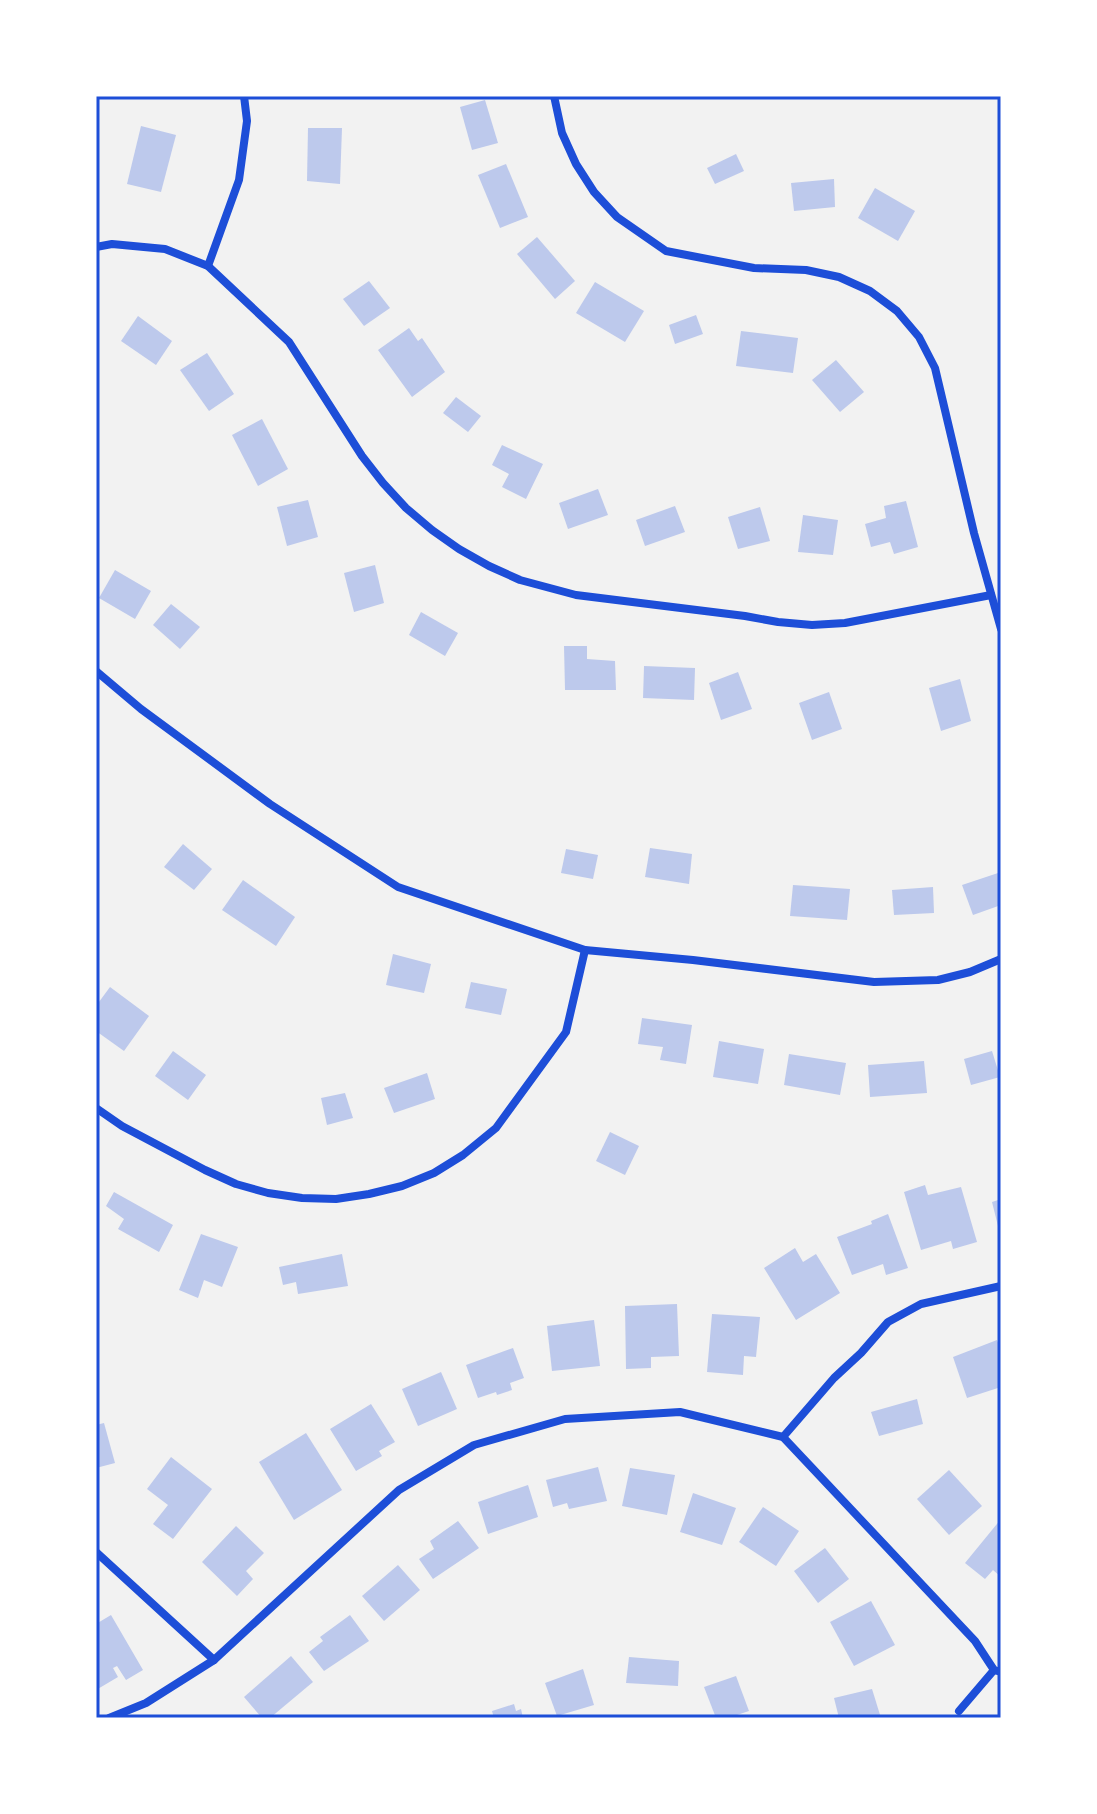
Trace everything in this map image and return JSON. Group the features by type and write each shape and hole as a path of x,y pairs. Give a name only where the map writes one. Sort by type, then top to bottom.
{"street":[{"path":"208,266 239,180 247,121 244,96"},
{"path":"554,96 562,133 576,164 594,192 617,217 666,251 754,268 806,270 839,277 870,291 897,311 919,337 935,368 974,533 1001,629"},
{"path":"96,247 112,244 165,249 208,266 289,342 362,456 406,508 459,549 520,580 576,595 812,625 845,623 991,595"},
{"path":"96,671 141,709 270,804 398,887 585,950 874,982 938,980 970,972 1001,959"},
{"path":"96,1108 122,1126 205,1170 236,1184 268,1193 336,1199 402,1186 434,1173 463,1155 496,1128 566,1032 585,950"},
{"path":"783,1437 888,1322 921,1304 1001,1286"},
{"path":"109,1718 146,1703 214,1660 399,1490 474,1445 565,1419 680,1412 783,1437 975,1641 998,1671 959,1711"},
{"path":"96,1552 214,1660"}],"building":[{"path":"485,100 498,143 472,150 460,107"},
{"path":"141,126 176,135 161,192 127,184"},
{"path":"308,128 342,128 340,184 307,181"},
{"path":"736,154 744,171 715,184 707,168"},
{"path":"506,164 528,217 500,228 478,175"},
{"path":"834,179 835,207 794,211 791,183"},
{"path":"875,188 915,211 898,241 858,218"},
{"path":"537,237 575,281 555,299 517,254"},
{"path":"369,281 390,308 364,326 343,299"},
{"path":"595,282 644,311 625,342 576,313"},
{"path":"696,315 703,334 675,344 669,325"},
{"path":"138,316 172,341 156,365 121,341"},
{"path":"409,328 418,341 422,338 445,372 412,397 378,350"},
{"path":"741,331 798,338 793,373 736,366"},
{"path":"207,353 234,394 209,411 180,370"},
{"path":"836,360 864,392 840,412 812,380"},
{"path":"456,397 481,416 468,432 443,413"},
{"path":"262,419 288,469 258,486 232,435"},
{"path":"502,445 543,464 526,499 502,487 509,474 492,465"},
{"path":"598,489 608,515 568,529 559,503"},
{"path":"308,500 318,537 287,546 277,507"},
{"path":"906,501 918,547 894,554 890,542 871,547 865,524 886,518 884,506"},
{"path":"675,506 685,532 645,546 636,520"},
{"path":"760,507 770,541 738,549 728,517"},
{"path":"803,515 838,520 833,555 798,552"},
{"path":"375,565 384,603 354,612 344,573"},
{"path":"115,570 151,591 135,619 99,598"},
{"path":"171,604 200,627 180,649 153,625"},
{"path":"421,612 458,633 445,656 409,635"},
{"path":"564,646 587,646 587,659 615,661 616,690 565,690"},
{"path":"644,666 695,668 694,700 643,698"},
{"path":"738,672 752,709 721,720 709,683"},
{"path":"960,679 971,721 941,731 929,688"},
{"path":"829,692 842,729 812,740 799,703"},
{"path":"183,844 212,869 194,890 164,867"},
{"path":"650,848 692,854 689,884 645,877"},
{"path":"566,849 598,855 593,879 561,873"},
{"path":"1001,872 1001,905 973,915 962,885"},
{"path":"243,880 295,917 276,946 222,910"},
{"path":"793,885 850,889 847,920 790,916"},
{"path":"933,887 934,913 894,915 892,890"},
{"path":"393,954 431,964 424,993 386,985"},
{"path":"471,982 507,989 501,1015 465,1008"},
{"path":"110,987 149,1016 124,1051 96,1031 96,1006"},
{"path":"642,1018 692,1025 686,1064 660,1060 663,1047 638,1044"},
{"path":"719,1041 764,1049 758,1084 713,1077"},
{"path":"173,1051 206,1075 188,1100 155,1076"},
{"path":"992,1051 1000,1077 971,1085 964,1059"},
{"path":"789,1054 846,1063 840,1095 784,1085"},
{"path":"924,1061 927,1093 870,1097 868,1065"},
{"path":"427,1073 435,1099 394,1113 384,1088"},
{"path":"345,1093 353,1118 327,1125 321,1098"},
{"path":"610,1132 639,1146 625,1175 596,1161"},
{"path":"925,1185 928,1195 961,1187 977,1242 953,1249 951,1241 921,1250 904,1192"},
{"path":"114,1192 173,1225 159,1252 118,1229 124,1219 106,1206"},
{"path":"1001,1199 1001,1234 1000,1234 992,1202"},
{"path":"888,1214 908,1268 886,1275 883,1264 852,1275 837,1237 872,1224 871,1221"},
{"path":"201,1234 238,1247 222,1287 204,1280 198,1298 179,1290"},
{"path":"795,1248 803,1262 816,1254 840,1293 796,1320 764,1268"},
{"path":"342,1254 348,1286 298,1294 296,1282 283,1285 279,1267"},
{"path":"677,1304 679,1356 651,1357 651,1368 626,1369 625,1306"},
{"path":"712,1314 760,1317 756,1357 744,1356 743,1375 707,1372"},
{"path":"594,1320 600,1366 552,1371 547,1326"},
{"path":"997,1340 1001,1350 1001,1387 967,1398 953,1357"},
{"path":"513,1348 524,1378 510,1383 512,1390 478,1398 466,1365"},
{"path":"441,1372 457,1409 418,1426 402,1389"},
{"path":"917,1399 923,1424 879,1436 871,1412"},
{"path":"371,1404 395,1442 379,1451 382,1456 356,1471 330,1429"},
{"path":"104,1423 115,1463 96,1468 96,1425"},
{"path":"306,1433 342,1490 294,1520 259,1462"},
{"path":"171,1457 212,1489 173,1539 153,1524 168,1505 147,1489"},
{"path":"598,1467 607,1501 569,1509 567,1503 553,1507 546,1480"},
{"path":"630,1468 675,1475 667,1515 622,1506"},
{"path":"949,1470 982,1506 949,1535 917,1499"},
{"path":"528,1485 538,1517 488,1534 478,1502"},
{"path":"693,1493 736,1508 722,1545 680,1532"},
{"path":"763,1507 799,1531 776,1566 739,1542"},
{"path":"1001,1519 1001,1577 993,1570 985,1579 965,1563"},
{"path":"458,1521 479,1548 433,1579 419,1559 434,1549 430,1541"},
{"path":"236,1526 264,1553 246,1571 253,1579 237,1596 202,1562"},
{"path":"825,1548 849,1579 818,1603 794,1571"},
{"path":"398,1565 420,1590 384,1621 362,1596"},
{"path":"871,1601 895,1645 854,1666 830,1622"},
{"path":"111,1615 143,1670 126,1680 117,1666 113,1668 118,1677 96,1690 96,1624"},
{"path":"350,1615 369,1641 324,1671 309,1652 323,1641 320,1637"},
{"path":"291,1656 313,1682 270,1718 262,1718 244,1697"},
{"path":"629,1657 679,1661 678,1686 626,1683"},
{"path":"583,1669 594,1705 557,1716 545,1683"},
{"path":"736,1676 749,1711 728,1718 716,1718 704,1687"},
{"path":"872,1689 881,1718 839,1718 834,1698"},
{"path":"514,1704 516,1711 521,1709 523,1718 494,1718 492,1711"}]}
